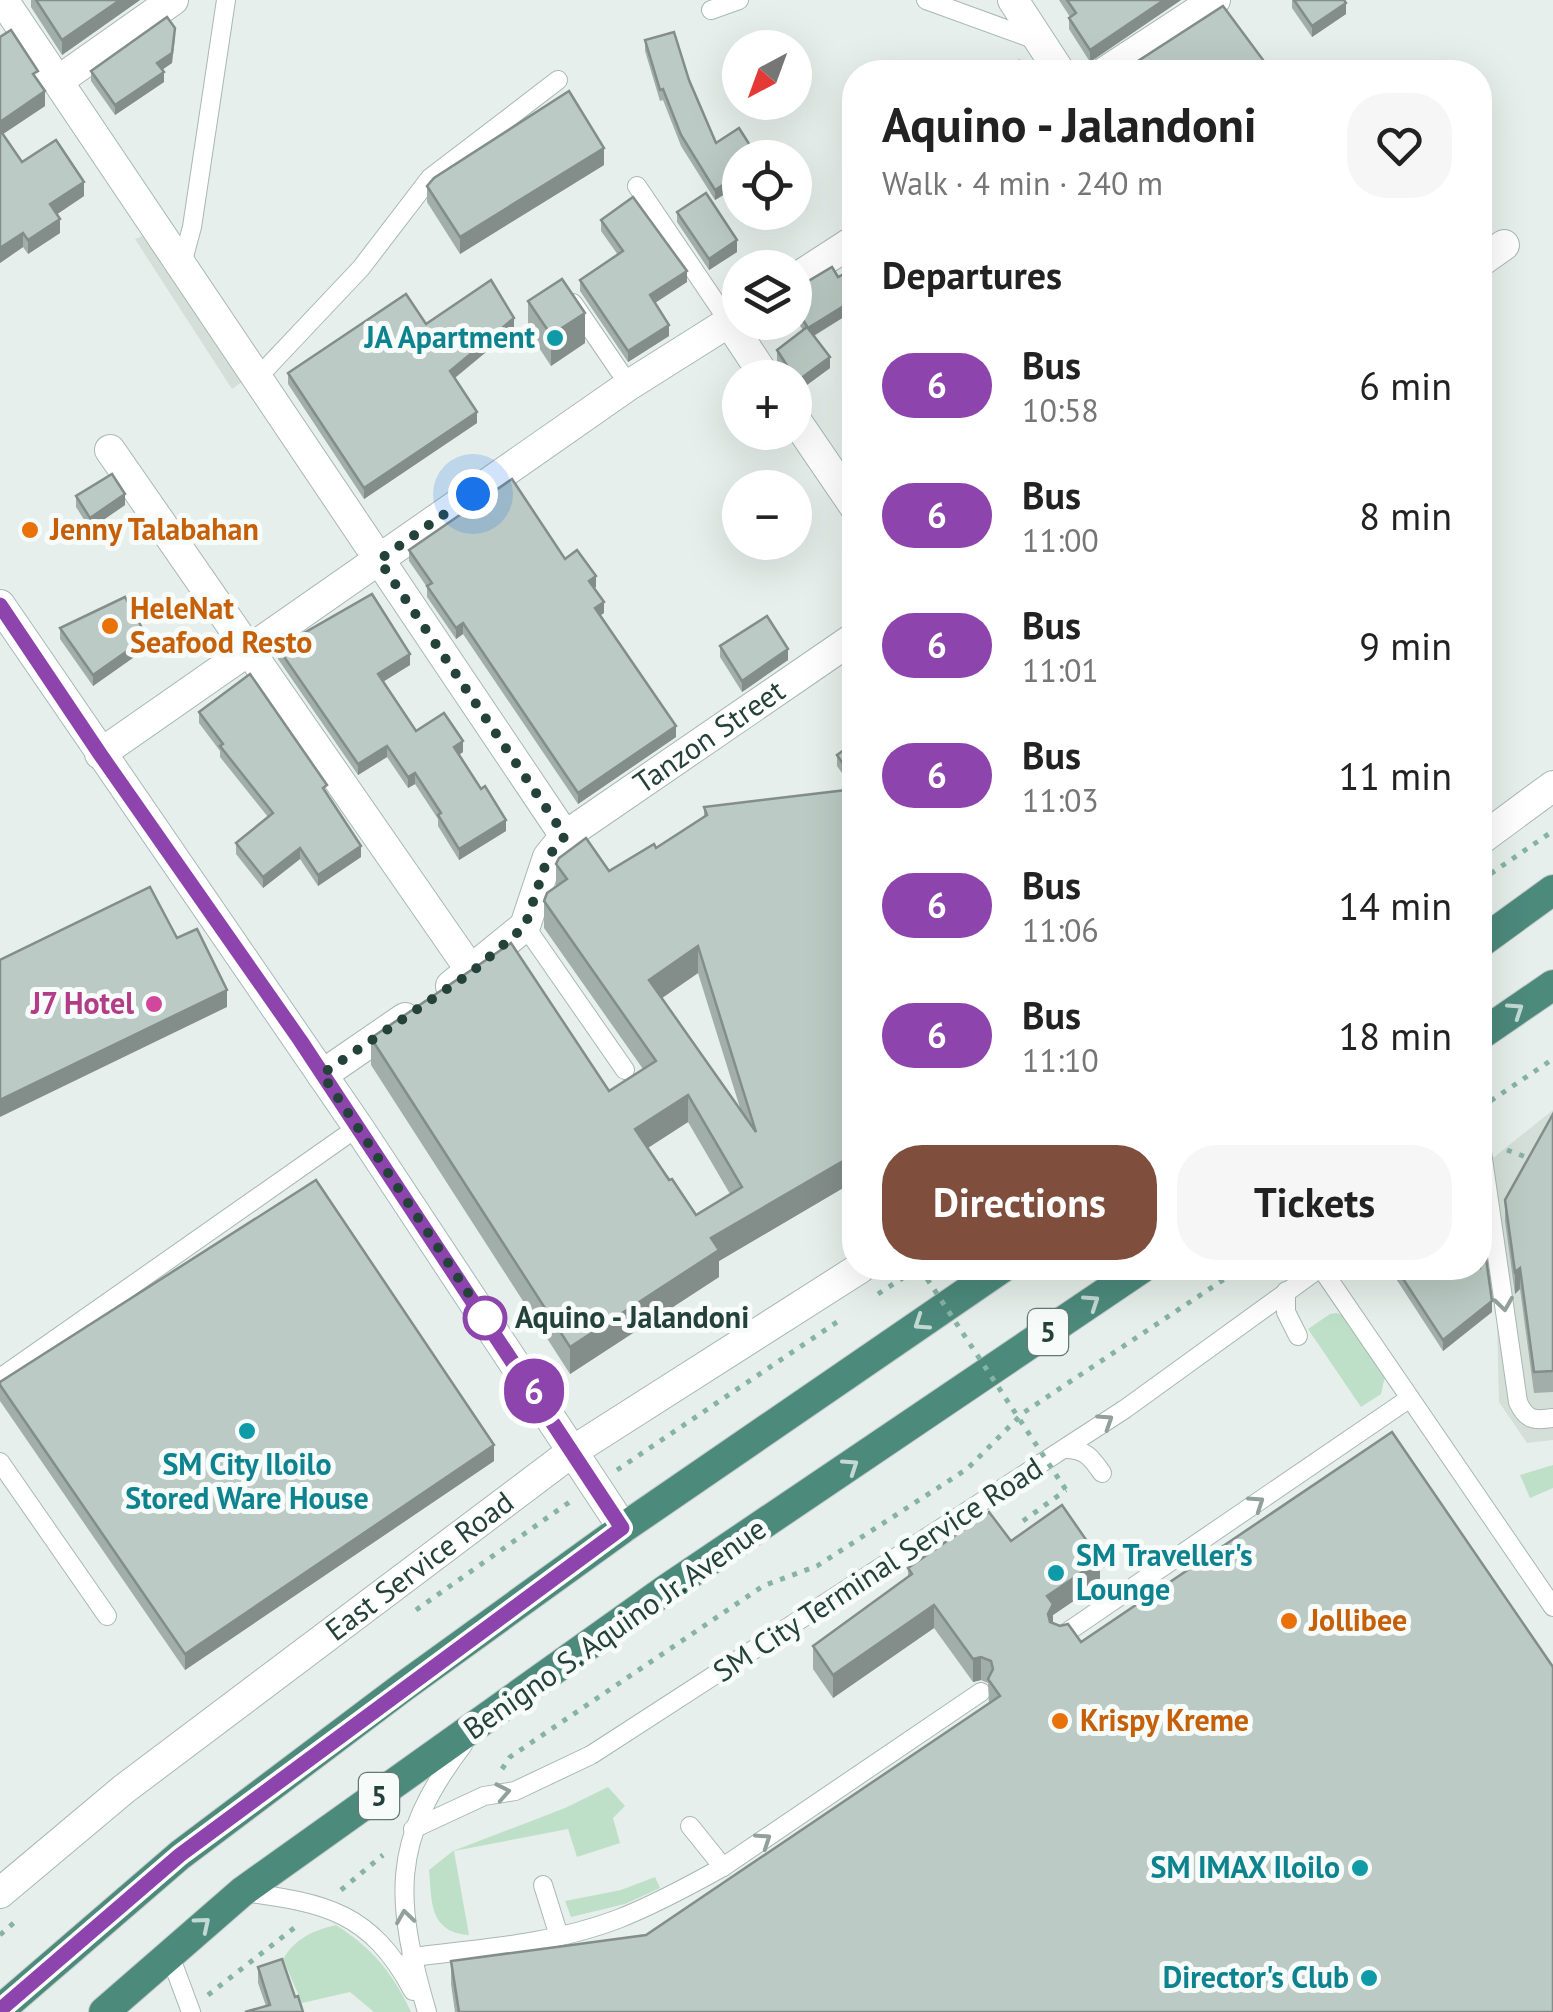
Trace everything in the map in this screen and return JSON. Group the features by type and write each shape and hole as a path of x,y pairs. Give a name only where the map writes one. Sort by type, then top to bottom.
{"highway":[{"path":"1492,934 1553,890"},
{"path":"1492,1027 1553,985"},
{"name":"5","path":"0,2010 180,1855 622,1528 984,1280"},
{"name":"Benigno S. Aquino Jr. Avenue","path":"104,2012 242,1892 664,1591 1124,1280"}],"street":[{"path":"58,81 173,0"},
{"path":"1013,0 1052,60"},
{"path":"1123,60 1214,0"},
{"path":"3,5 258,376 565,836 548,857 525,926 472,972 322,1074"},
{"path":"812,268 842,248"},
{"path":"100,754 629,385 722,326"},
{"path":"812,444 842,488"},
{"path":"110,450 472,972"},
{"path":"0,605 358,1126 622,1528"},
{"name":"Tanzon Street","path":"565,836 842,647"},
{"path":"1492,822 1553,786"},
{"name":"East Service Road","path":"0,1893 124,1789 573,1451 842,1279"}],"lane":[{"path":"182,264 192,227 226,0"},
{"path":"711,10 739,0"},
{"path":"926,0 1041,42"},
{"path":"258,376 352,278 430,178 558,80"},
{"path":"636,186 722,302"},
{"path":"559,282 629,385"},
{"path":"525,926 624,1070"},
{"path":"0,1378 358,1126"},
{"path":"1492,1222 1518,1402 1524,1414 1535,1420 1553,1418"},
{"name":"SM City Terminal Service Road","path":"414,1829 484,1796 515,1791 591,1756 1065,1448 1302,1280"},
{"path":"1328,1280 1553,1607"},
{"path":"1286,1291 1286,1312 1298,1336"},
{"path":"1060,1636 1410,1398"},
{"path":"1065,1448 1079,1448 1092,1457 1102,1473"},
{"path":"0,1462 107,1616"},
{"path":"412,1957 560,1936 617,1919 723,1867 981,1692"},
{"path":"426,2012 402,1892 405,1857 414,1829 450,1762 477,1726"},
{"path":"690,1826 723,1867"},
{"path":"543,1885 560,1936"},
{"path":"242,1892 301,1900 340,1912 396,1960 426,2012"},
{"path":"168,1953 191,2012"}],"path":[{"path":"1492,873 1553,831"},
{"path":"1492,1100 1553,1059"},
{"path":"1492,1144 1538,1162"},
{"path":"870,1300 901,1280"},
{"path":"927,1280 1066,1490 1022,1521"},
{"path":"484,1796 510,1757 762,1586 817,1566 967,1469 1024,1413 1224,1280"},
{"path":"405,1618 595,1484 854,1311"},
{"path":"0,1935 29,1910"}],"shaded area":[{"path":"150,233 246,379 232,389 135,239"},
{"path":"1553,1110 1553,1440 1527,1443 1499,1402 1493,1158"}],"green space":[{"path":"1337,1313 1345,1316 1385,1376 1381,1394 1361,1407 1308,1329"},
{"path":"1553,1465 1553,1488 1530,1498 1520,1475"},
{"path":"608,1787 625,1806 613,1818 620,1843 577,1857 568,1829 454,1851 469,1935 456,1933 440,1922 432,1904 429,1870 453,1851"},
{"path":"655,1877 660,1888 625,1904 571,1917 565,1901 621,1890"},
{"path":"336,1925 380,1963 411,2012 374,2012 350,1992 302,2003 283,1959 305,1936"}],"building":[{"path":"36,0 120,0 62,40"},
{"path":"1067,0 1164,0 1090,50 1069,18 1076,13"},
{"path":"1294,0 1344,0 1346,3 1312,26"},
{"path":"1223,6 1263,60 1140,60"},
{"path":"167,17 175,28 172,53 157,63 164,72 115,105 91,71"},
{"path":"11,30 38,71 33,74 45,91 0,122 0,37"},
{"path":"674,32 716,143 739,128 747,140 722,140 722,186 715,190 681,135 663,89 660,90 645,40"},
{"path":"569,91 604,148 460,237 427,186"},
{"path":"0,130 22,162 56,140 84,182 50,204 60,219 28,240 23,233 0,248"},
{"path":"706,193 722,217 722,230 730,230 737,240 709,259 677,212"},
{"path":"633,197 687,271 650,295 669,325 628,351 580,280 623,251 601,220"},
{"path":"832,267 838,277 842,275 842,307 812,326 812,279"},
{"path":"562,279 585,313 551,335 528,301"},
{"path":"491,280 514,318 450,371 477,412 364,488 288,373 406,294 426,324"},
{"path":"812,334 830,357 812,370 812,360 783,360 777,350 790,340 812,340"},
{"path":"112,474 125,494 90,518 76,496"},
{"path":"512,479 565,559 577,550 596,576 589,581 604,602 595,608 676,726 578,793 463,623 456,628 427,586 432,583 409,550"},
{"path":"372,594 410,654 378,674 416,731 444,713 463,741 454,747 506,820 459,849 415,773 408,777 387,746 358,764 278,648"},
{"path":"125,597 147,637 93,675 60,628"},
{"path":"767,616 788,649 742,681 720,646"},
{"path":"250,674 327,785 323,788 361,846 318,875 300,848 263,877 236,843 273,813 220,746 223,744 199,712"},
{"path":"842,791 842,1162 711,1238 719,1250 570,1347 371,1038 511,943 609,1091 656,1061 544,901 547,893 567,879 556,864 559,858 586,838 609,871 654,844 656,848 707,815 704,807","holes":["698,946 756,1132 649,980","688,1095 742,1187 696,1215 635,1129"]},
{"path":"150,887 177,938 197,929 227,990 0,1100 0,960"},
{"path":"1553,1114 1553,1371 1534,1372 1520,1268 1515,1272 1505,1200"},
{"name":"SM City Iloilo Stored Ware House","path":"316,1180 494,1445 185,1654 0,1382"},
{"path":"1404,1280 1489,1280 1492,1301 1443,1340"},
{"path":"1392,1432 1553,1667 1553,2012 459,2012 451,1961 646,1935 1000,1696 988,1679 993,1669 991,1661 973,1659 934,1605 833,1675 813,1646 912,1574 908,1568 989,1512 1011,1541 1062,1505 1100,1560 1047,1596 1053,1604 1048,1614 1050,1622 1068,1624 1081,1642"},
{"path":"282,1959 303,2012 245,2012 270,2005 258,1967"}],"bus line":[{"name":"6","path":"0,605 300,1040 622,1528 180,1855 0,2010"}],"place":[{"name":"JA Apartment","path":"555,338"},
{"name":"Jenny Talabahan","path":"30,530"},
{"name":"HeleNat Seafood Resto","path":"110,626"},
{"name":"J7 Hotel","path":"154,1004"},
{"name":"Aquino - Jalandoni","path":"485,1318"},
{"name":"SM City Iloilo Stored Ware House","path":"247,1431"},
{"name":"SM Traveller's Lounge","path":"1056,1573"},
{"name":"Jollibee","path":"1289,1621"},
{"name":"Krispy Kreme","path":"1060,1721"},
{"name":"SM IMAX Iloilo","path":"1360,1868"},
{"name":"Director's Club","path":"1369,1978"}],"route":[{"path":"473,494 379,560 565,836 548,857 525,926 472,972 322,1074 485,1318"}]}
